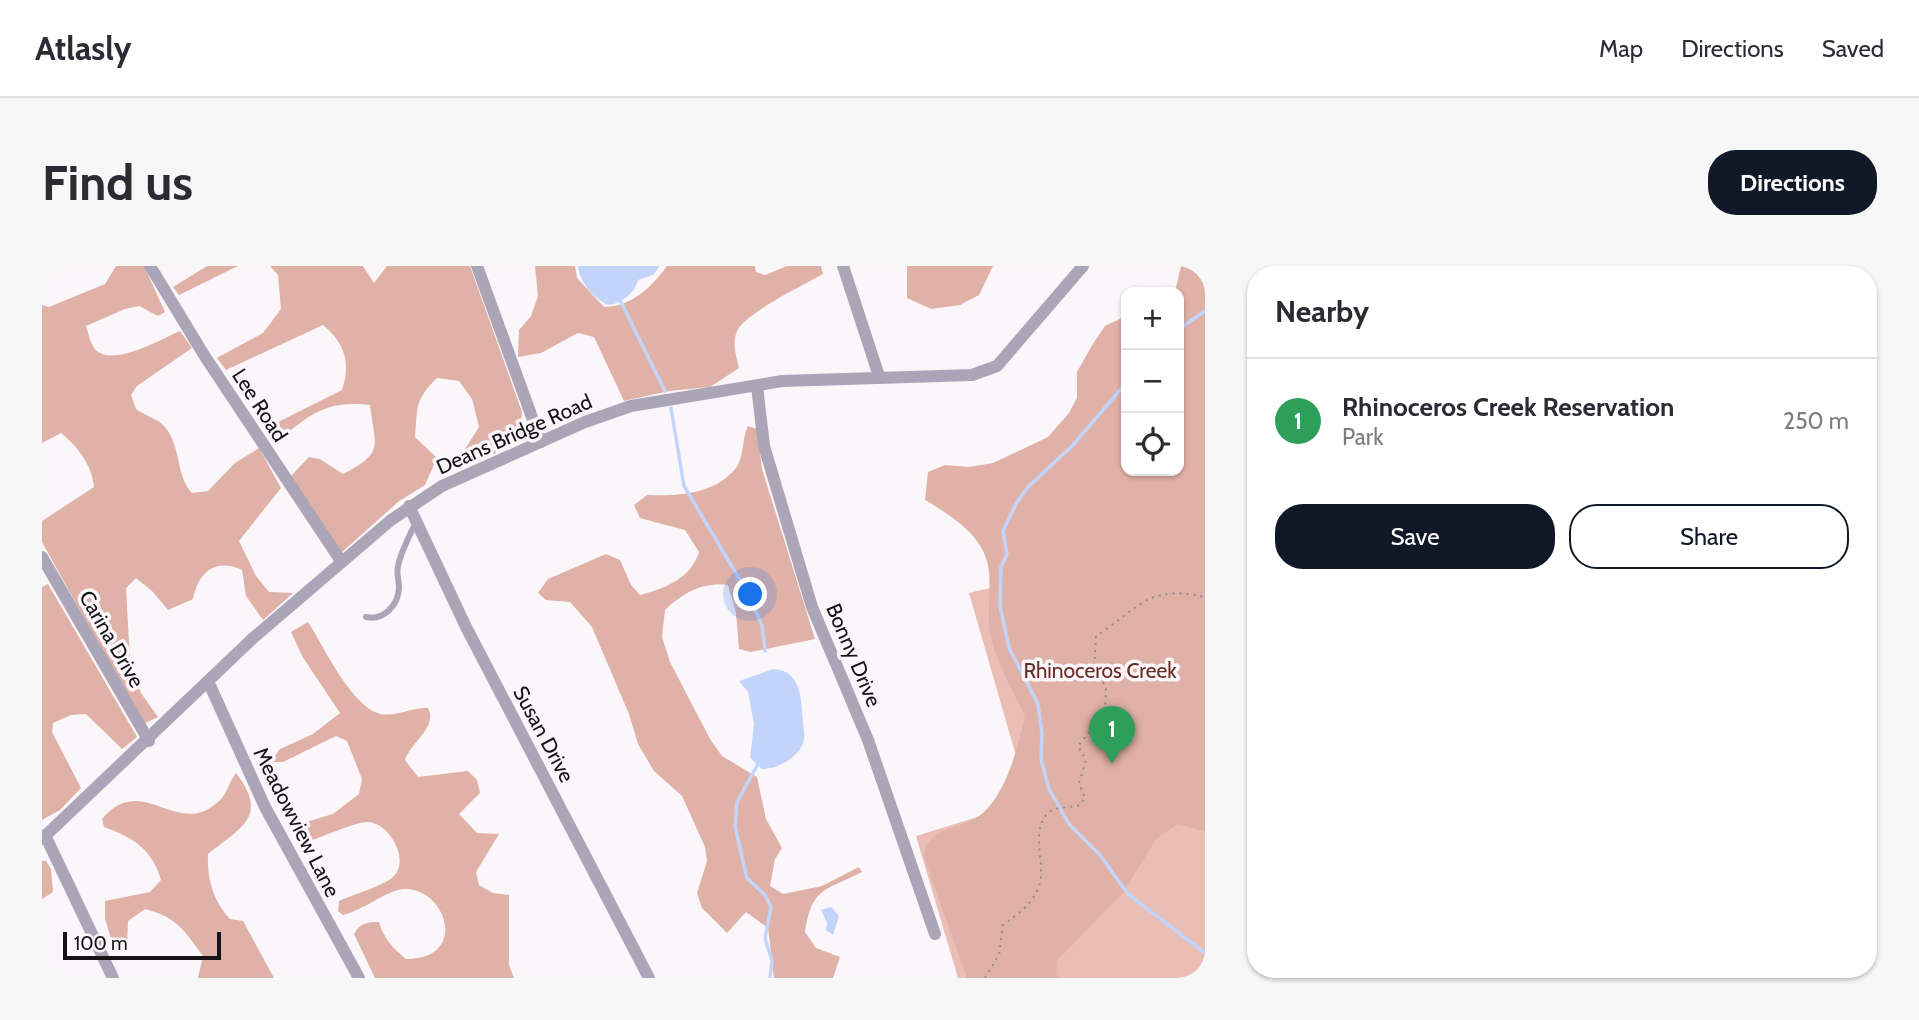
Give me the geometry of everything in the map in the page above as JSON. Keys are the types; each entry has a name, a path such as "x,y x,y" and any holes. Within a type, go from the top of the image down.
{"street":[{"name":"Lee Road","path":"150,266 204,355 341,561"},
{"path":"477,266 541,442"},
{"path":"843,266 879,376"},
{"name":"Deans Bridge Road","path":"44,837 208,681 341,561 409,506 442,486 541,442 631,407 782,381 972,375 997,366 1083,266"},
{"name":"Bonny Drive","path":"757,386 764,446 812,607 868,740 935,934"},
{"name":"Susan Drive","path":"409,506 466,627 649,978"},
{"name":"Carina Drive","path":"42,557 149,740"},
{"name":"Meadowview Lane","path":"208,681 265,807 359,978"},
{"path":"44,837 113,978"}],"lane":[{"path":"366,617 374,619 386,614 393,605 399,590 397,569 416,522"}],"path":[{"path":"985,978 999,955 1003,925 1030,904 1040,884 1042,871 1038,858 1041,828 1054,810 1084,801 1085,794 1079,783 1086,760 1079,751 1079,742 1105,712 1106,687 1094,668 1096,636 1121,620 1140,601 1154,595 1184,592 1205,597"}],"green space":[{"path":"116,266 144,266 165,312 158,316 139,306 125,309 86,326 93,346 105,355 115,355 151,345 180,331 192,348 137,386 131,395 136,409 161,424 170,434 183,478 192,493 208,491 235,463 259,448 281,488 239,541 256,576 269,592 293,593 263,620 246,596 242,570 232,566 224,565 209,570 199,582 193,599 168,610 152,591 136,578 126,588 130,662 141,693 158,717 143,724 42,542 42,521 94,487 83,457 61,433 42,443 42,305 49,307 105,284"},
{"path":"207,266 238,266 179,295 173,287"},
{"path":"270,266 363,266 374,283 387,266 470,266 522,412 519,443 461,469 456,463 479,427 472,399 459,381 437,378 424,393 417,411 415,437 437,458 425,485 398,502 341,553 291,476 309,457 320,459 343,474 366,460 374,447 375,439 370,405 330,407 310,416 279,440 264,429 342,390 346,362 337,339 323,325 226,370 217,358 263,333 281,309 278,275"},
{"path":"535,266 575,266 577,278 604,307 632,300 655,281 667,266 755,266 756,272 765,275 787,266 821,266 823,274 776,300 742,324 735,340 739,368 710,387 669,391 624,401 594,337 578,333 541,353 518,357 519,330 531,316 538,296"},
{"path":"907,266 993,266 979,295 960,305 931,309 907,298"},
{"name":"Rhinoceros Creek","path":"1181,266 1205,266 1205,832 1178,824 1157,838 1122,894 1057,960 1056,974 1060,978 967,978 924,857 933,838 977,818 993,802 1011,766 1025,716 991,638 986,558 969,531 925,500 928,472 945,465 969,467 993,463 1048,437 1069,413 1077,398 1077,372 1091,347 1105,326 1121,318 1121,476 1184,476 1184,287 1176,287"},
{"path":"748,426 757,429 762,469 815,639 751,652 739,649 736,613 728,585 701,587 679,598 665,610 662,637 670,662 710,739 722,756 757,777 766,819 782,848 775,859 770,886 783,894 822,886 859,867 862,872 822,892 816,898 808,917 805,932 816,948 840,957 833,978 774,978 768,928 746,912 727,933 702,908 697,893 707,861 705,847 682,796 654,771 638,744 629,714 592,627 570,602 546,600 538,593 548,579 606,554 620,560 631,585 640,595 668,585 684,575 699,552 685,530 640,518 634,505 647,495 695,492 717,484 739,464"},
{"name":"Rhinoceros Creek","path":"1205,537 1205,978 958,978 916,836 1029,801 969,593"},
{"path":"48,584 137,737 122,749 86,714 71,715 53,723 52,732 81,788 60,810 42,820 42,587"},
{"path":"308,622 349,688 370,709 387,715 428,708 430,715 427,728 405,760 418,777 468,771 477,780 480,793 459,814 477,833 499,834 476,872 479,885 493,893 509,895 509,965 514,978 375,978 354,934 361,925 379,922 390,943 406,959 427,955 440,946 445,934 444,920 438,907 427,896 414,890 392,892 343,915 338,911 339,901 384,883 394,876 398,869 398,851 383,828 367,822 304,843 300,839 299,830 306,822 333,814 359,794 362,779 347,741 336,736 283,762 270,762 280,749 313,734 340,713 302,656 291,632"},
{"path":"236,773 246,788 251,810 241,828 208,854 210,881 215,897 230,919 243,921 274,978 198,978 203,956 190,939 173,921 145,909 128,921 127,946 114,948 105,919 105,901 150,892 161,880 153,860 147,853 133,840 104,827 102,819 117,806 132,801 146,802 189,814 204,811 222,798"},
{"path":"42,861 46,861 51,869 53,892 42,899"}],"water":[{"path":"578,266 660,266 653,275 638,280 627,297 608,305 588,289"},
{"path":"774,669 790,675 795,681 802,704 804,738 792,758 780,765 762,769 750,758 754,724 748,692 739,681"},
{"path":"831,907 839,916 833,935 826,930 827,923 821,910"}],"waterway":[{"path":"621,302 665,391"},
{"path":"1184,326 1205,311"},
{"path":"1121,389 1073,445 1028,487 1017,502 1003,531 1007,554 1001,567 1000,606 1009,648 1038,704 1042,734 1041,759 1049,789 1069,824 1100,855 1128,894 1205,953"},
{"path":"671,408 684,486 746,590 762,625 765,651"},
{"path":"758,764 737,802 735,827 747,878 765,895 771,907 765,938 772,961 770,978"}],"place":[{"name":"Rhinoceros Creek Reservation","path":"1112,764"}]}
